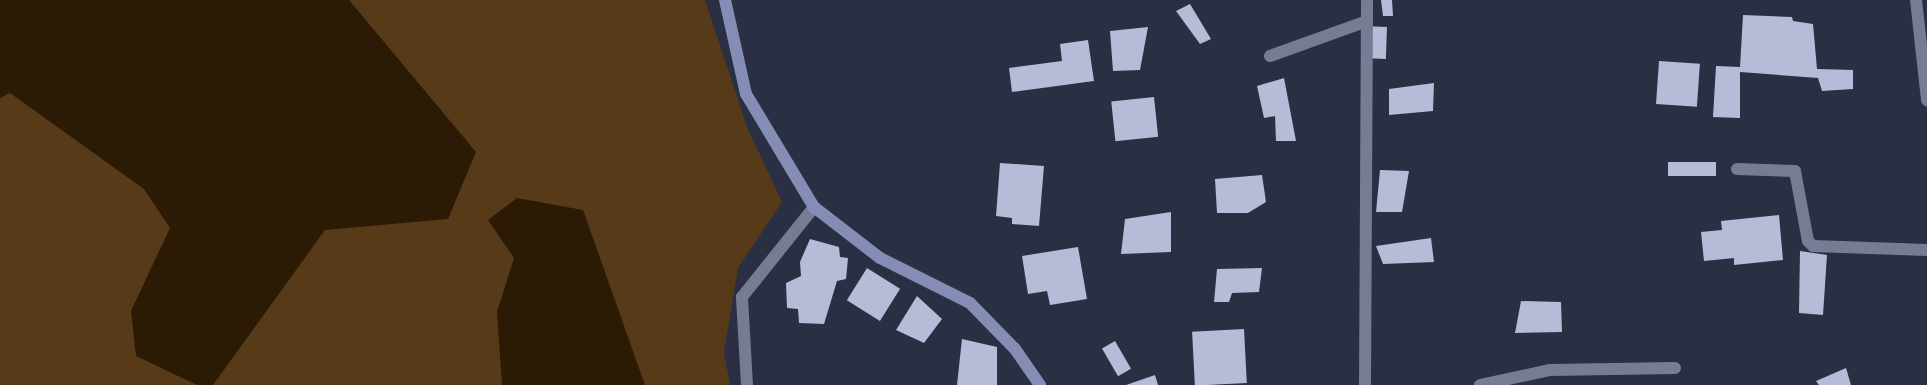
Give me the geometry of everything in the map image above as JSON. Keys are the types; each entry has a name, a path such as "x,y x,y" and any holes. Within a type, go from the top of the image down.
{"street":[{"path":"725,0 746,94 814,207 880,258 970,303 1015,349 1040,385"},
{"path":"1364,385 1367,0"},
{"path":"1916,0 1927,100"},
{"path":"1270,56 1367,21"},
{"path":"1737,169 1795,171 1808,241 1813,246 1927,250"},
{"path":"748,385 742,297 814,207"},
{"path":"1480,385 1550,370 1675,368"}],"shaded area":[{"path":"0,0 705,0 747,127 782,202 738,268 724,352 730,385 0,385"},
{"path":"0,0 349,0 476,152 448,219 325,230 213,385 197,385 136,356 131,311 170,228 144,189 10,93 0,98"},
{"path":"517,198 583,210 645,385 502,385 497,312 514,258 488,220"}],"building":[{"path":"1381,0 1392,0 1393,16 1383,16"},
{"path":"1190,4 1211,39 1200,44 1176,11"},
{"path":"1743,15 1792,17 1793,21 1813,24 1817,69 1853,70 1853,89 1822,91 1818,78 1740,72 1740,118 1713,117 1716,66 1740,67"},
{"path":"1369,26 1387,27 1386,59 1368,58"},
{"path":"1148,27 1140,70 1113,71 1110,31"},
{"path":"1088,40 1094,81 1012,92 1009,68 1062,61 1060,44"},
{"path":"1659,61 1700,64 1697,107 1656,104"},
{"path":"1284,78 1296,141 1276,141 1275,116 1264,118 1257,86"},
{"path":"1434,83 1433,111 1389,115 1389,89"},
{"path":"1154,97 1158,137 1115,141 1111,101"},
{"path":"1668,162 1716,162 1716,176 1668,176"},
{"path":"1000,163 1044,166 1039,226 1012,224 1012,218 996,216"},
{"path":"1380,170 1409,171 1402,212 1376,212"},
{"path":"1262,175 1266,202 1248,213 1217,213 1215,179"},
{"path":"1171,212 1171,252 1121,254 1125,219"},
{"path":"1779,215 1783,260 1734,265 1734,258 1704,261 1701,232 1722,230 1721,221"},
{"path":"1431,238 1434,262 1383,264 1376,246"},
{"path":"810,239 839,247 840,257 848,258 846,279 837,281 824,324 799,323 798,309 787,308 786,283 801,276 800,262"},
{"path":"1078,247 1087,299 1050,305 1047,291 1028,294 1022,256"},
{"path":"1800,251 1827,255 1823,315 1799,313"},
{"path":"867,268 900,289 880,321 847,300"},
{"path":"1262,268 1259,292 1232,293 1229,302 1214,302 1217,269"},
{"path":"917,296 942,319 924,343 896,330"},
{"path":"1521,301 1561,302 1562,332 1515,333"},
{"path":"1244,329 1247,383 1195,385 1192,332"},
{"path":"962,339 997,347 997,385 957,385"},
{"path":"1115,341 1131,369 1118,376 1102,348"},
{"path":"1846,368 1851,385 1819,385 1816,381"},
{"path":"1155,375 1158,385 1126,385"}]}
